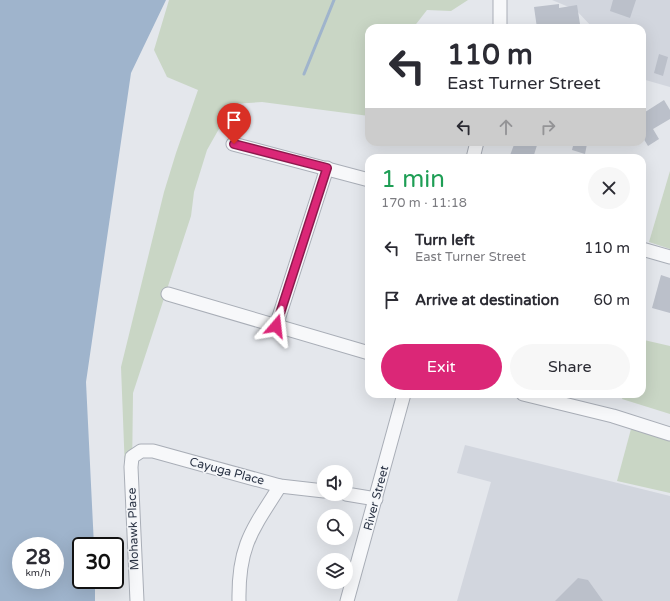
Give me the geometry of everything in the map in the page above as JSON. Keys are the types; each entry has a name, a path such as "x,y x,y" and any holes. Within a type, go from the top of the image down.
{"street":[{"path":"500,0 500,24"},
{"path":"234,144 365,179"},
{"path":"276,326 327,168"},
{"path":"646,250 670,257"},
{"path":"168,294 365,352"},
{"name":"River Street","path":"347,601 403,398"},
{"path":"539,398 630,421 670,426"},
{"path":"630,421 655,431 670,434"},
{"name":"Cayuga Place","path":"132,457 141,451 153,451 280,486 317,490"},
{"name":"Mohawk Place","path":"132,457 131,467 137,601"},
{"path":"239,601 238,579 243,550 255,526 280,486"},
{"path":"353,495 376,499"}],"shaded area":[{"path":"552,0 670,0 670,87 646,80 646,24 589,24 576,10"},
{"path":"465,445 670,496 670,601 457,601 491,482 457,473"}],"green space":[{"path":"169,0 468,0 451,11 427,10 416,24 365,24 365,115 262,102 233,104 207,150 194,192 191,216 133,393 132,474 136,601 130,601 121,367 164,192 198,90 167,77 154,50"},
{"path":"670,171 670,249 649,242"},
{"path":"646,340 670,346 670,414 622,399 646,398"},
{"path":"631,429 670,438 670,493 617,481"}],"water":[{"path":"0,0 166,0 131,73 86,382 94,537 72,537 72,589 95,589 95,601 0,601"}],"building":[{"path":"613,0 636,0 630,18 610,11"},
{"path":"559,4 559,8 577,5 580,24 536,24 534,7"},
{"path":"659,54 668,57 663,76 654,73"},
{"path":"664,100 670,110 670,119 653,129 659,139 648,146 646,143 646,111"},
{"path":"514,146 537,146 534,154 510,154"},
{"path":"573,146 587,146 585,154 572,150"},
{"path":"661,275 670,278 670,313 652,308"},
{"path":"578,578 588,580 603,601 555,601"}],"waterway":[{"path":"304,74 334,0"}],"route":[{"path":"234,144 327,168 323,176 276,326"}]}
